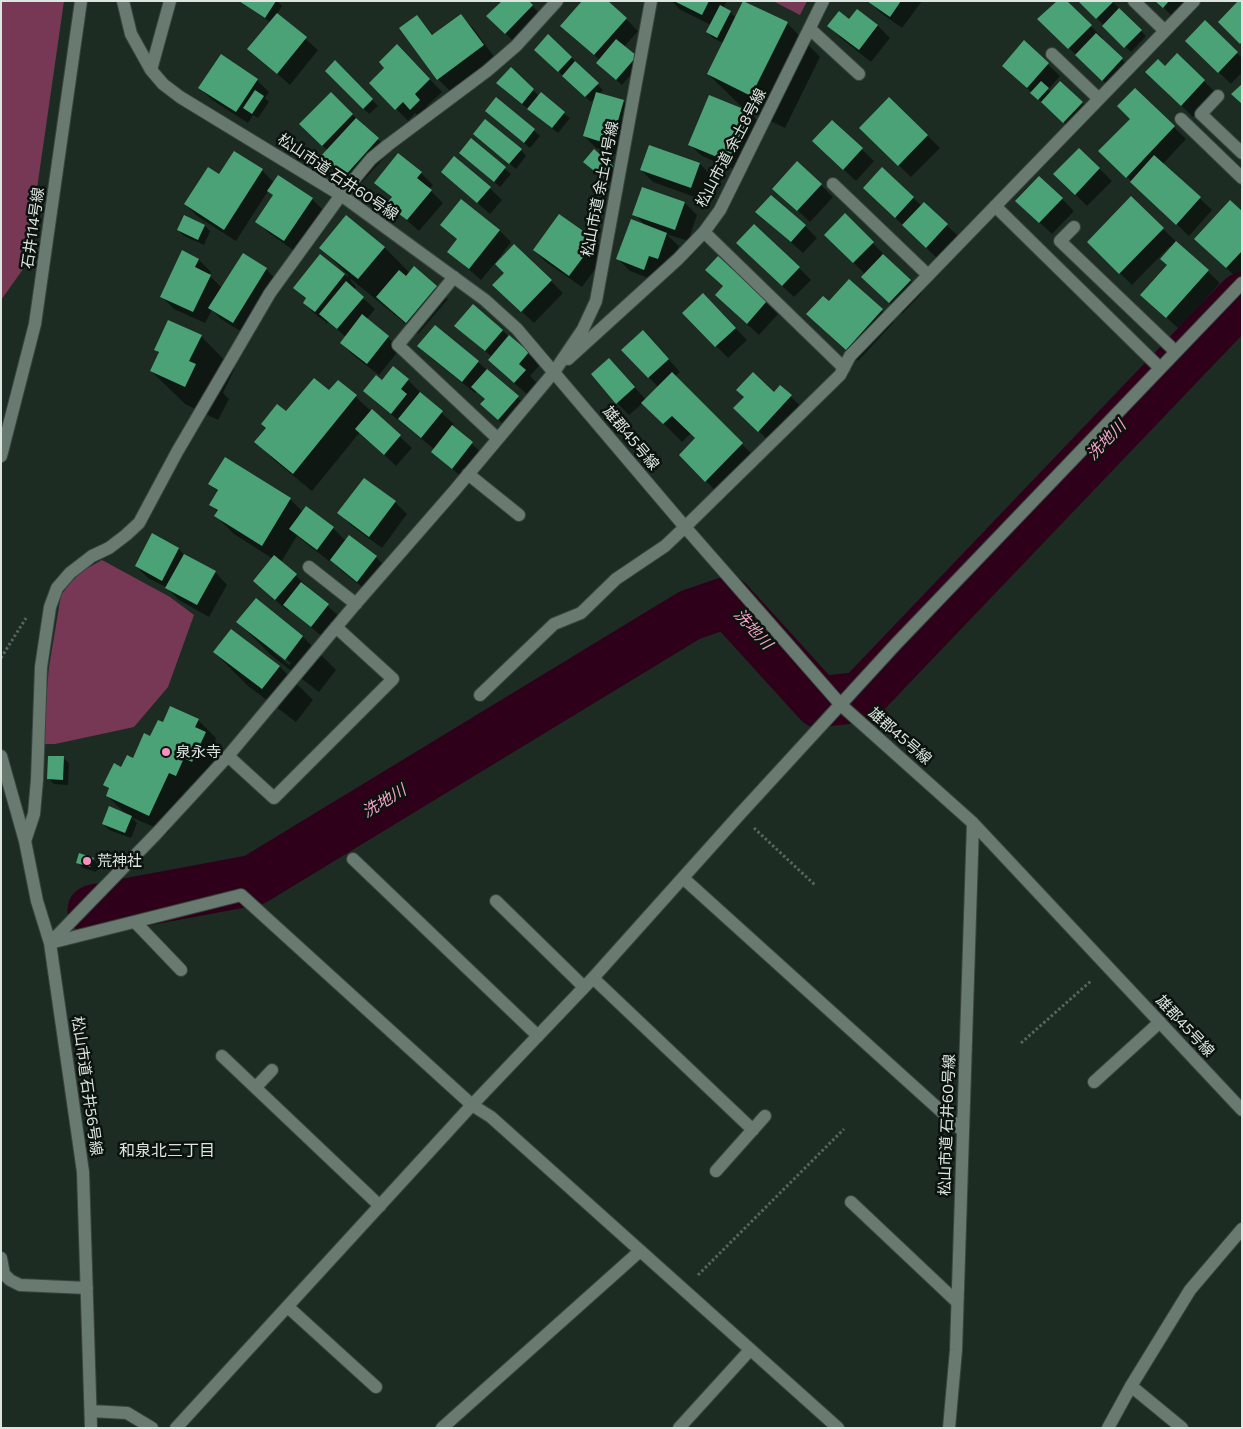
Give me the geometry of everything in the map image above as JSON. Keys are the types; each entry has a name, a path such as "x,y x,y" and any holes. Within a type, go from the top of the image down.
{"street":[{"name":"石井114号線","path":"1,456 35,324 82,1"},
{"name":"松山市道 石井60号線","path":"123,1 131,34 151,70 164,84 180,97 341,195 454,277 485,300 517,329 554,372"},
{"path":"151,70 170,1"},
{"path":"25,842 34,814 41,666 50,607 57,588 70,573 92,556 109,548 139,522 177,452 270,293 341,195 372,159 388,145 487,71 516,46 557,1"},
{"name":"松山市道 余土41号線","path":"554,372 583,329 596,302 651,1"},
{"name":"松山市道 余土8号線","path":"554,372 678,259 704,232 720,210 823,1"},
{"path":"1134,1 1165,31"},
{"path":"480,695 554,624 581,613 616,580 665,546 685,527 840,375 850,356 1194,1"},
{"path":"810,29 859,74"},
{"path":"1052,54 1099,99"},
{"path":"1218,96 1201,114 1242,154"},
{"path":"1181,119 1242,178"},
{"path":"833,184 928,275"},
{"path":"995,206 1160,368"},
{"path":"1074,227 1060,242 1176,352"},
{"path":"704,232 844,368"},
{"path":"454,277 398,345 498,439"},
{"path":"176,1428 472,1105 588,982 896,644 1242,283"},
{"path":"50,943 156,834 228,756 554,372"},
{"name":"雄郡45号線","path":"554,372 685,527 840,705 973,823 1242,1110"},
{"path":"468,474 519,515"},
{"path":"309,567 356,604"},
{"path":"228,756 274,798 393,679 336,627"},
{"name":"松山市道 石井56号線","path":"1,756 25,842 37,901 50,943 83,1172 91,1428"},
{"name":"松山市道 石井60号線","path":"949,1428 956,1350 973,823"},
{"path":"353,859 538,1036"},
{"path":"683,878 963,1131"},
{"path":"50,943 241,895 472,1105 491,1117 838,1428"},
{"path":"496,901 753,1130"},
{"path":"135,922 181,970"},
{"path":"1094,1082 1160,1022"},
{"path":"222,1056 380,1206"},
{"path":"256,1087 272,1070"},
{"path":"716,1171 765,1116"},
{"path":"851,1202 957,1302"},
{"path":"1108,1428 1131,1386 1190,1290 1242,1230"},
{"path":"442,1428 640,1251"},
{"path":"1,1258 4,1274 10,1280 20,1285 87,1288"},
{"path":"288,1307 376,1387"},
{"path":"679,1428 750,1350"},
{"path":"1131,1386 1182,1428"},
{"path":"91,1411 127,1413 152,1428"}],"path":[{"path":"740,814 816,886"},
{"path":"1021,1042 1107,966"},
{"path":"683,1290 844,1130"}],"shaded area":[{"path":"1,1 64,1 26,265 1,300"},
{"path":"773,1 807,1 800,15"},
{"path":"102,560 170,597 194,615 168,687 134,727 55,744 42,744 49,667 61,595 84,570"}],"building":[{"path":"239,1 276,1 265,18"},
{"path":"502,1 529,1 533,5 505,34 486,16"},
{"path":"582,1 608,1 627,18 594,55 560,26"},
{"path":"674,1 709,1 702,15"},
{"path":"743,1 788,22 751,96 707,74"},
{"path":"867,1 901,1 890,17"},
{"path":"1057,1 1067,1 1092,25 1068,49 1037,19"},
{"path":"1078,1 1114,1 1096,19"},
{"path":"1155,1 1169,1 1163,8"},
{"path":"1238,1 1242,1 1242,42 1240,44 1218,22"},
{"path":"720,5 731,11 717,38 706,32"},
{"path":"1119,8 1142,30 1124,48 1102,26"},
{"path":"857,9 878,25 859,50 827,26 839,11 849,19"},
{"path":"277,13 307,37 277,74 247,49"},
{"path":"461,14 484,45 437,80 399,28 417,15 432,35"},
{"path":"1205,20 1238,52 1218,73 1185,41"},
{"path":"1096,33 1123,58 1102,81 1075,55"},
{"path":"548,34 572,57 558,72 534,50"},
{"path":"616,39 637,56 616,80 596,63"},
{"path":"1024,40 1049,63 1027,88 1002,66"},
{"path":"397,44 430,79 415,94 420,100 410,110 403,102 395,110 369,83 384,68 379,62"},
{"path":"1177,53 1205,80 1181,106 1145,72 1158,59 1165,66"},
{"path":"221,54 258,79 236,112 198,88"},
{"path":"335,60 373,99 363,109 325,71"},
{"path":"575,61 599,83 585,97 562,76"},
{"path":"511,67 534,89 522,104 496,83"},
{"path":"1041,81 1049,88 1038,100 1030,93"},
{"path":"1060,81 1083,102 1063,123 1041,102"},
{"path":"1242,84 1242,104 1231,94"},
{"path":"1135,88 1175,126 1126,178 1098,151 1130,119 1117,106"},
{"path":"255,90 264,96 252,114 243,108"},
{"path":"331,92 353,114 322,146 299,124"},
{"path":"541,92 565,112 552,128 527,109"},
{"path":"596,92 624,100 611,145 583,136"},
{"path":"709,95 751,112 729,162 688,145"},
{"path":"496,97 535,129 524,143 485,111"},
{"path":"889,97 928,135 898,166 859,128"},
{"path":"356,118 379,138 343,178 320,157"},
{"path":"485,119 522,149 509,164 473,134"},
{"path":"832,120 863,148 843,170 812,141"},
{"path":"471,138 506,167 494,182 459,153"},
{"path":"649,145 700,163 691,188 640,170"},
{"path":"1079,148 1100,168 1075,195 1053,174"},
{"path":"594,149 613,166 603,178 583,162"},
{"path":"234,151 263,169 224,230 184,204 208,167 219,174"},
{"path":"398,153 422,172 417,178 432,190 407,220 386,204 392,197 374,183"},
{"path":"1154,155 1201,197 1176,225 1130,182"},
{"path":"454,156 491,187 477,203 441,172"},
{"path":"797,161 822,184 797,211 772,189"},
{"path":"882,167 914,197 895,218 863,188"},
{"path":"278,175 313,198 284,241 255,222 273,195 267,191"},
{"path":"1039,176 1063,198 1039,223 1015,201"},
{"path":"642,187 685,202 675,230 632,215"},
{"path":"771,195 806,225 791,242 755,212"},
{"path":"1131,196 1164,228 1119,274 1087,242"},
{"path":"461,199 500,230 469,269 447,252 457,239 440,225"},
{"path":"1230,200 1242,211 1242,251 1226,268 1194,239"},
{"path":"924,202 948,224 926,248 902,225"},
{"path":"845,213 874,242 853,263 824,235"},
{"path":"559,214 596,240 569,276 533,250"},
{"path":"184,215 205,225 198,240 177,230"},
{"path":"346,215 385,247 358,279 319,248"},
{"path":"631,219 667,233 658,259 649,256 644,270 616,259"},
{"path":"754,224 800,267 782,286 736,243"},
{"path":"1176,241 1209,270 1166,318 1140,295 1167,265 1160,259"},
{"path":"514,244 552,280 521,312 492,285 504,273 495,264"},
{"path":"182,250 199,259 195,267 211,275 193,312 160,297"},
{"path":"243,253 267,268 233,323 208,308"},
{"path":"320,254 345,274 315,312 303,303 306,298 293,288"},
{"path":"883,254 911,280 889,303 861,277"},
{"path":"718,256 767,301 747,324 715,295 723,286 705,270"},
{"path":"414,266 437,286 406,323 376,297 399,270 406,276"},
{"path":"849,279 883,309 846,350 806,314 823,296 829,301"},
{"path":"346,281 364,297 337,329 319,314"},
{"path":"703,293 736,328 715,347 682,313"},
{"path":"473,304 503,330 485,351 454,326"},
{"path":"362,314 389,336 367,364 340,343"},
{"path":"168,320 202,335 189,361 196,364 185,387 150,371 159,352 154,350"},
{"path":"435,325 479,361 462,382 417,346"},
{"path":"643,330 669,359 648,378 621,350"},
{"path":"509,335 529,352 519,364 526,370 514,383 488,360"},
{"path":"609,358 635,387 616,404 591,374"},
{"path":"393,366 409,379 401,389 407,394 391,414 363,391 376,375 382,380"},
{"path":"487,369 519,396 498,420 480,404 485,399 471,387"},
{"path":"672,372 743,443 705,482 679,455 695,438 672,416 663,424 641,403"},
{"path":"753,372 774,392 780,385 792,395 758,432 733,408 744,397 736,390"},
{"path":"314,378 329,390 338,380 357,395 293,474 254,442 266,428 261,424 277,404 286,411"},
{"path":"420,392 443,411 421,438 398,419"},
{"path":"372,409 401,435 384,455 355,429"},
{"path":"452,425 473,442 452,469 431,452"},
{"path":"225,457 291,498 262,546 214,516 218,510 209,505 218,490 208,484"},
{"path":"364,478 396,501 369,537 337,513"},
{"path":"306,506 334,527 317,550 289,529"},
{"path":"152,533 179,548 162,581 135,566"},
{"path":"349,535 377,556 357,582 330,560"},
{"path":"184,554 216,571 197,605 165,588"},
{"path":"274,555 297,574 275,600 253,581"},
{"path":"301,582 329,604 311,627 283,605"},
{"path":"256,598 303,636 285,660 236,622"},
{"path":"231,629 280,666 262,689 213,652"},
{"path":"170,706 199,719 195,727 206,732 192,762 184,758 176,776 169,773 149,816 106,796 109,788 103,785 114,763 121,767 127,755 133,758 144,733 150,736 158,720 163,722"},
{"path":"48,756 64,756 63,780 47,779"},
{"path":"109,806 132,816 125,833 102,824"},
{"path":"79,853 94,858 90,867 76,863"}],"waterway":[{"name":"洗地川","path":"93,910 254,880 690,615 728,602 819,702 861,697 1242,298"}],"place":[{"name":"泉永寺","path":"166,752"},
{"name":"荒神社","path":"87,861"}],"district":[{"name":"和泉北三丁目","path":"167,1151"}]}
